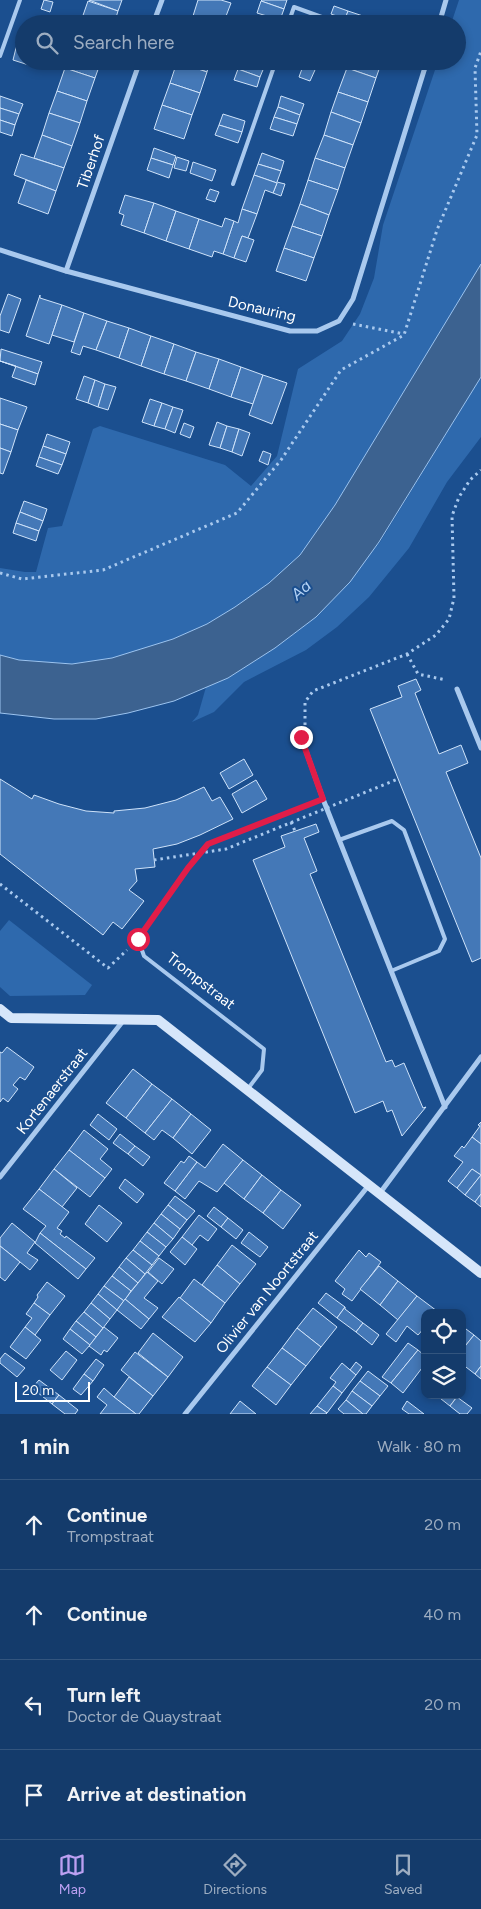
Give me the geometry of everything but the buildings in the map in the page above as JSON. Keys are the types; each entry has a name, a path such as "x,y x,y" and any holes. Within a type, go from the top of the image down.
{"street":[{"path":"156,15 162,0"},
{"path":"442,15 446,0"},
{"name":"Tiberhof","path":"66,271 137,70"},
{"path":"339,321 353,299 424,70"},
{"name":"Donauring","path":"0,250 66,271 290,331 317,331 339,321"},
{"path":"458,689 481,748"},
{"path":"301,737 323,799 445,1106"},
{"path":"0,1009 11,1018 158,1020 481,1273"},
{"name":"Kortenaerstraat","path":"0,1177 124,1020"},
{"path":"380,1194 481,1057"},
{"name":"Olivier van Noortstraat","path":"184,1414 369,1185"}],"lane":[{"path":"0,56 20,0"},
{"path":"291,15 294,7 316,15"},
{"path":"234,184 273,70"},
{"path":"339,840 392,821 404,830 445,939 440,951 391,971"},
{"path":"138,939 188,868"},
{"name":"Trompstraat","path":"138,939 144,956 264,1049 262,1070 248,1090"}],"path":[{"path":"0,573 22,579 104,570 237,513 281,460 342,370 404,334 436,230 477,135 475,68 481,52"},
{"path":"339,321 404,334"},
{"path":"301,737 305,730 305,702 313,691 407,654 436,635 449,618 454,598 452,516 459,497 470,480 481,470"},
{"path":"407,654 418,674 445,678 458,689"},
{"path":"154,860 226,849 398,779"},
{"path":"188,868 208,844 323,799"},
{"path":"291,822 294,831"},
{"path":"0,884 108,968 138,939"}],"shaded area":[{"path":"459,0 481,0 481,264 335,505 300,555 269,584 207,624 143,650 112,658 72,664 19,660 0,655 0,568 36,572 48,528 62,526 93,429 100,426 225,465 251,486 277,456 298,369 342,341 360,314 374,278 383,225 435,70 466,70 466,15 454,15"},
{"path":"481,377 481,437 447,482 409,548 369,597 337,627 306,650 244,682 214,712 192,722 198,715 206,687 228,678 275,648 316,617 380,542"},
{"path":"9,920 92,985 85,995 10,996 0,987 0,931"}],"water":[{"name":"Aa","path":"481,264 481,377 379,542 350,582 316,617 275,648 228,678 174,701 96,719 54,719 0,713 0,655 19,660 72,664 112,658 173,639 207,624 235,607 269,583 300,555 335,505"}],"route":[{"path":"138,939 188,868 208,844 323,799 301,737"}]}
